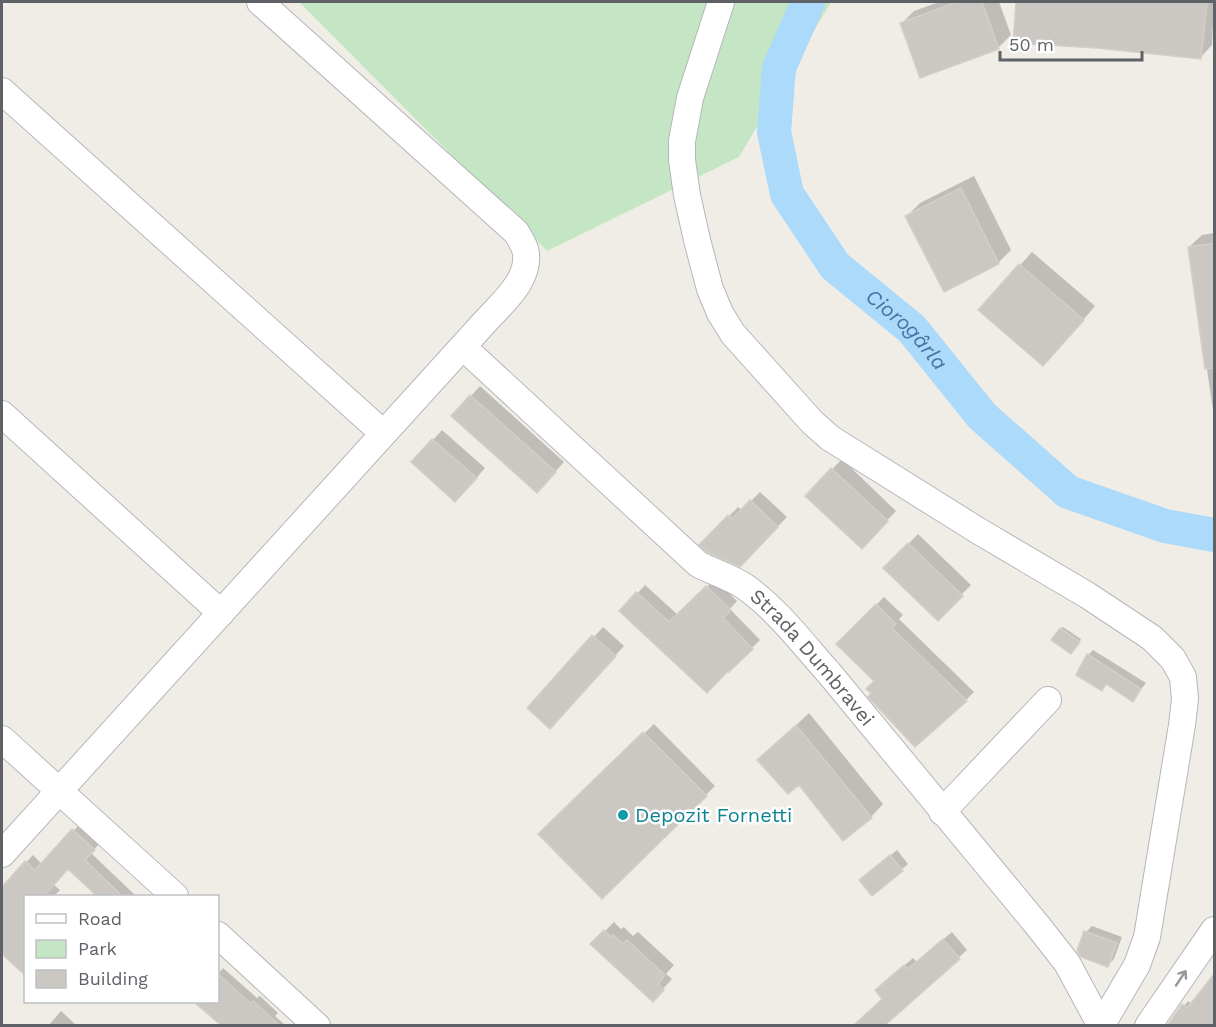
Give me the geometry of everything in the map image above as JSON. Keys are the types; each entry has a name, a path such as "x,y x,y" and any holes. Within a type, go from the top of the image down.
{"street":[{"path":"2,854 463,347 518,283 524,270 525,248 516,232 260,2"},
{"path":"721,2 690,98 682,141 682,160 687,195 710,289 720,313 733,334 812,422 830,438 977,530 1087,595 1152,638 1173,659 1183,677 1185,699 1182,725 1147,937 1137,964 1101,1026"},
{"path":"2,90 383,433"},
{"name":"Strada Dumbravei","path":"463,347 698,564 742,585 766,605 829,673 1038,926 1067,963 1101,1026"},
{"path":"2,414 221,613"},
{"path":"942,812 1011,742 1048,700"},
{"path":"2,739 173,895"},
{"path":"1148,1026 1215,930"},
{"path":"219,936 317,1026"}],"green space":[{"path":"299,2 831,2 739,157 547,251"}],"building":[{"path":"957,2 982,2 999,49 920,78 900,23"},
{"path":"1016,2 1207,2 1201,59 1097,48 1013,43"},
{"path":"961,188 999,264 944,292 905,216"},
{"path":"1215,243 1215,368 1205,369 1188,247"},
{"path":"1019,264 1084,320 1043,366 978,310"},
{"path":"470,395 556,472 537,493 451,416"},
{"path":"432,439 477,478 455,502 411,462"},
{"path":"831,468 888,521 862,549 805,496"},
{"path":"750,500 778,527 740,567 707,552 699,545 728,515 732,519"},
{"path":"908,543 963,596 938,621 883,568"},
{"path":"706,586 731,610 723,618 753,649 707,693 619,611 636,592 669,622"},
{"path":"876,604 896,624 892,628 967,701 915,747 868,697 871,693 866,689 874,681 836,644"},
{"path":"1060,628 1080,642 1071,654 1051,640"},
{"path":"592,635 616,656 550,729 527,708"},
{"path":"1087,654 1141,689 1133,702 1106,684 1102,691 1076,675"},
{"path":"796,725 872,818 843,841 799,785 788,794 757,760"},
{"name":"Depozit Fornetti","path":"643,732 707,796 602,899 538,834"},
{"path":"72,829 95,850 85,860 121,895 96,895 68,869 45,895 24,895 24,974 2,954 2,887 25,861 35,870"},
{"path":"890,855 903,871 872,896 859,880"},
{"path":"604,930 623,944 627,940 665,975 658,984 664,990 653,1002 590,944"},
{"path":"1084,931 1117,943 1108,967 1081,957 1077,951"},
{"path":"943,939 960,959 884,1026 853,1026 882,999 875,990 904,965 908,969"},
{"path":"1215,973 1215,1026 1167,1026 1182,1004 1187,1008"},
{"path":"219,975 250,1003 253,1001 280,1026 222,1026 195,1003 219,1003"}],"waterway":[{"name":"Ciorogârla","path":"808,2 779,68 774,132 787,194 835,266 912,329 982,416 1068,492 1165,526 1214,535"}],"place":[{"name":"Depozit Fornetti","path":"623,815"}]}
